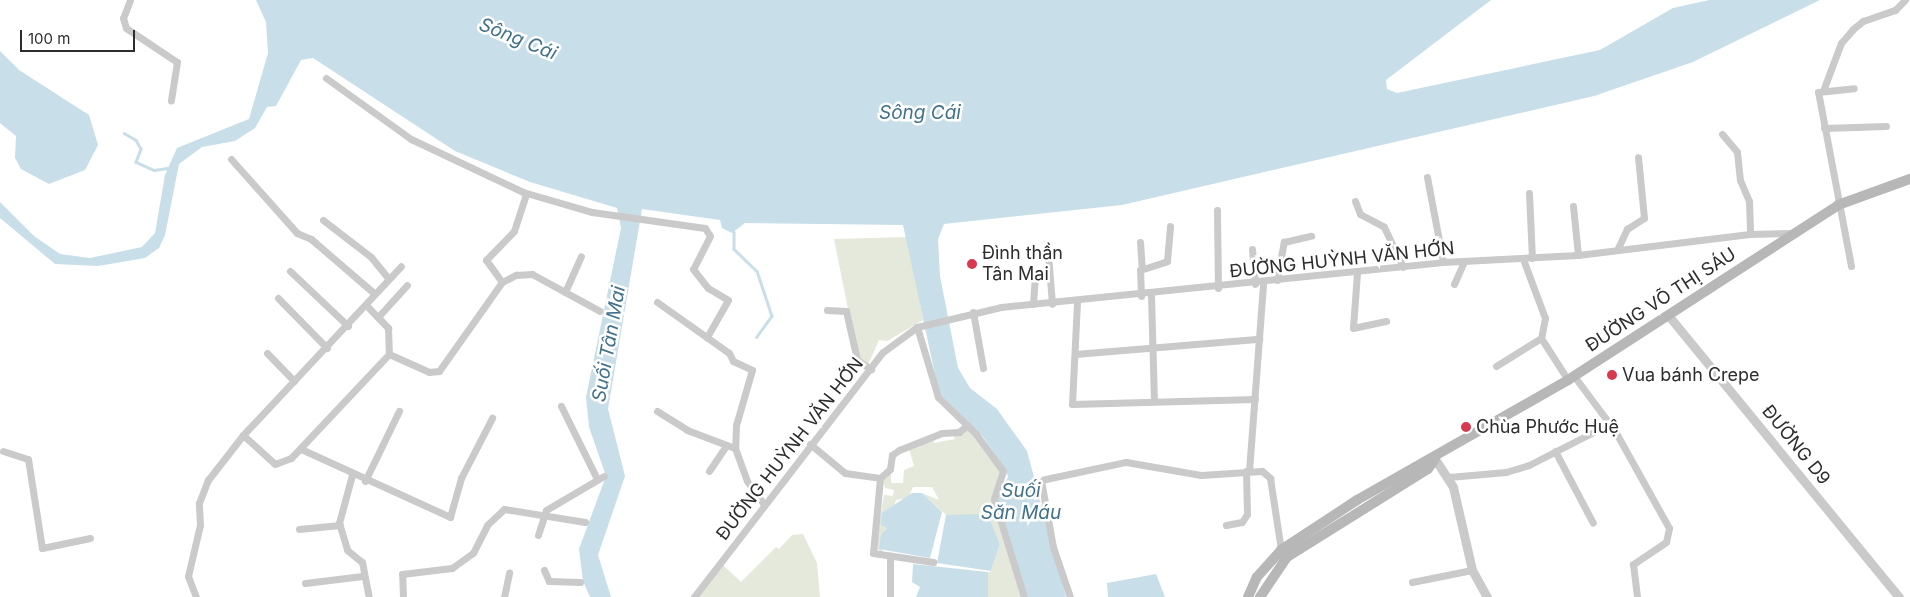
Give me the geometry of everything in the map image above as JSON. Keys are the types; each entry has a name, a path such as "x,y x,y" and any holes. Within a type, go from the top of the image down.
{"main road":[{"name":"ĐƯỜNG VÕ THỊ SÁU","path":"1248,597 1257,578 1281,550 1423,461 1435,459 1571,378 1792,233 1838,205 1910,179"},
{"name":"ĐƯỜNG VÕ THỊ SÁU","path":"1260,597 1287,557 1428,469 1435,459"}],"street":[{"path":"130,0 123,18 126,28 177,62 171,101"},
{"path":"1824,88 1838,50 1854,29 1863,21 1895,10 1904,0"},
{"path":"326,78 411,139 526,194 614,214 700,227 710,233 693,269 708,288 728,300 707,337"},
{"path":"1852,266 1838,205 1818,92 1824,88 1854,88"},
{"path":"1824,128 1886,126"},
{"path":"1722,134 1737,152 1740,180 1749,201 1750,234"},
{"path":"1618,248 1627,229 1644,218 1638,157"},
{"path":"231,159 297,233 312,239 375,294"},
{"path":"1427,177 1443,262"},
{"path":"1529,193 1532,258"},
{"path":"502,282 486,260 514,231 526,194"},
{"path":"1355,202 1360,214 1384,227 1403,267"},
{"path":"1572,206 1578,255"},
{"path":"1217,210 1218,288"},
{"path":"323,220 371,257 390,279"},
{"path":"1142,268 1167,261 1170,226"},
{"name":"ĐƯỜNG HUỲNH VĂN HỚN","path":"694,597 810,444 871,369 895,340 917,327 956,315 1033,304 1151,295 1443,262 1463,264 1578,255 1618,248 1750,234 1792,233"},
{"path":"1276,280 1284,242 1311,236"},
{"path":"1140,242 1142,268 1141,296"},
{"path":"1252,249 1255,284"},
{"path":"1048,255 1052,304"},
{"path":"565,292 581,256"},
{"path":"1496,366 1541,338 1545,318 1523,259"},
{"path":"1454,284 1463,264"},
{"path":"196,597 188,576 200,525 199,503 208,480 243,435 348,326 401,266"},
{"path":"290,271 348,326"},
{"path":"1357,273 1353,328 1386,321"},
{"path":"389,354 434,373 502,282 532,274 600,311"},
{"path":"1033,304 1034,275"},
{"path":"1226,525 1242,522 1247,514 1247,471 1255,399 1263,283"},
{"path":"378,317 407,285"},
{"path":"1151,295 1154,400"},
{"path":"278,298 327,348"},
{"path":"657,302 707,337 732,361 752,370 736,425 735,448 747,481 764,504"},
{"path":"1077,302 1072,404 1154,400 1255,399"},
{"path":"243,435 275,464 301,450 389,354 390,332 366,306"},
{"path":"827,310 846,311 857,360 871,369"},
{"path":"973,312 983,368"},
{"name":"ĐƯỜNG D9","path":"1668,314 1899,597"},
{"path":"917,327 938,397 967,425 1003,471 994,499 1024,597"},
{"path":"1541,338 1609,424 1669,528 1666,542 1633,564 1637,597"},
{"path":"1075,354 1259,339"},
{"path":"267,353 294,381"},
{"path":"538,535 544,515 600,478 561,406"},
{"path":"365,481 399,411"},
{"path":"657,411 726,447 735,448"},
{"path":"301,450 365,481 450,517 461,478 492,418"},
{"path":"1449,477 1506,472 1555,451 1609,424"},
{"path":"933,562 890,556 872,550 880,478 890,469 891,456 899,450 942,433 959,432 967,425"},
{"path":"810,444 845,473 880,478"},
{"path":"709,471 726,447"},
{"path":"3,451 28,459 42,548 90,538"},
{"path":"1555,451 1593,523"},
{"path":"1435,459 1449,477 1472,570 1487,597"},
{"path":"1070,597 1053,547 1041,480 1126,462 1201,475 1247,471 1268,473 1281,550"},
{"path":"352,475 340,525 347,550 362,562 369,597"},
{"path":"403,597 402,574 452,568 473,554 500,511 544,515 585,522"},
{"path":"299,529 340,525"},
{"path":"890,556 890,597"},
{"path":"544,570 549,581 580,582"},
{"path":"1412,582 1472,570"},
{"path":"504,597 509,573"},
{"path":"305,582 364,576"}],"shaded area":[{"path":"908,237 923,320 887,341 879,340 868,365 858,359 834,239"},
{"path":"967,428 1000,472 992,499 1021,597 988,597 985,574 991,571 1000,544 989,517 946,515 922,493 939,500 932,487 913,487 908,498 896,500 880,547 884,553 875,548 884,495 893,496 894,490 885,488 882,478 891,472 891,483 903,483 904,470 914,466 909,449 933,439 934,443 955,439 952,434"},
{"path":"803,534 817,563 820,597 697,597 722,564 741,582 776,547 779,549 792,535"}],"water":[{"name":"Sông Cái","path":"256,0 1491,0 1386,80 1387,89 1397,93 1600,50 1673,8 1709,0 1820,0 1693,62 1594,96 1122,205 944,224 938,239 940,276 958,368 970,388 997,409 1027,451 1066,597 1027,597 997,499 1008,477 1006,470 983,437 939,393 903,225 745,223 732,233 722,228 720,220 642,209 608,409 625,476 598,555 611,597 590,597 583,581 579,549 606,476 589,427 586,397 621,228 617,208 530,182 455,151 313,58 301,60 276,106 267,107 255,128 235,141 202,147 179,164 165,235 159,248 145,258 98,266 55,264 0,218 0,202 34,236 60,254 90,258 142,247 155,233 165,175 177,148 249,119 268,53 266,22"},
{"path":"0,51 19,70 89,115 98,145 85,170 49,184 21,169 15,158 16,136 0,123"},
{"path":"912,493 922,493 942,512 930,558 879,549 881,535 887,528 881,525 882,513"},
{"path":"983,514 989,517 1000,544 991,571 937,563 946,515"},
{"path":"913,564 988,572 988,597 916,597 920,587 912,582"},
{"path":"1156,574 1165,597 1108,597 1107,583"}],"waterway":[{"path":"124,133 136,140 141,149 136,162 154,170 169,168"},
{"path":"734,232 734,249 757,271 772,316 757,337"}],"place":[{"name":"Đình thần Tân Mai","path":"972,264"},
{"name":"Vua bánh Crepe","path":"1612,375"},
{"name":"Chùa Phước Huệ","path":"1466,427"}],"water label":[{"name":"Suối Tân Mai","path":"609,344"},
{"name":"Suối Săn Máu","path":"1021,502"}]}
